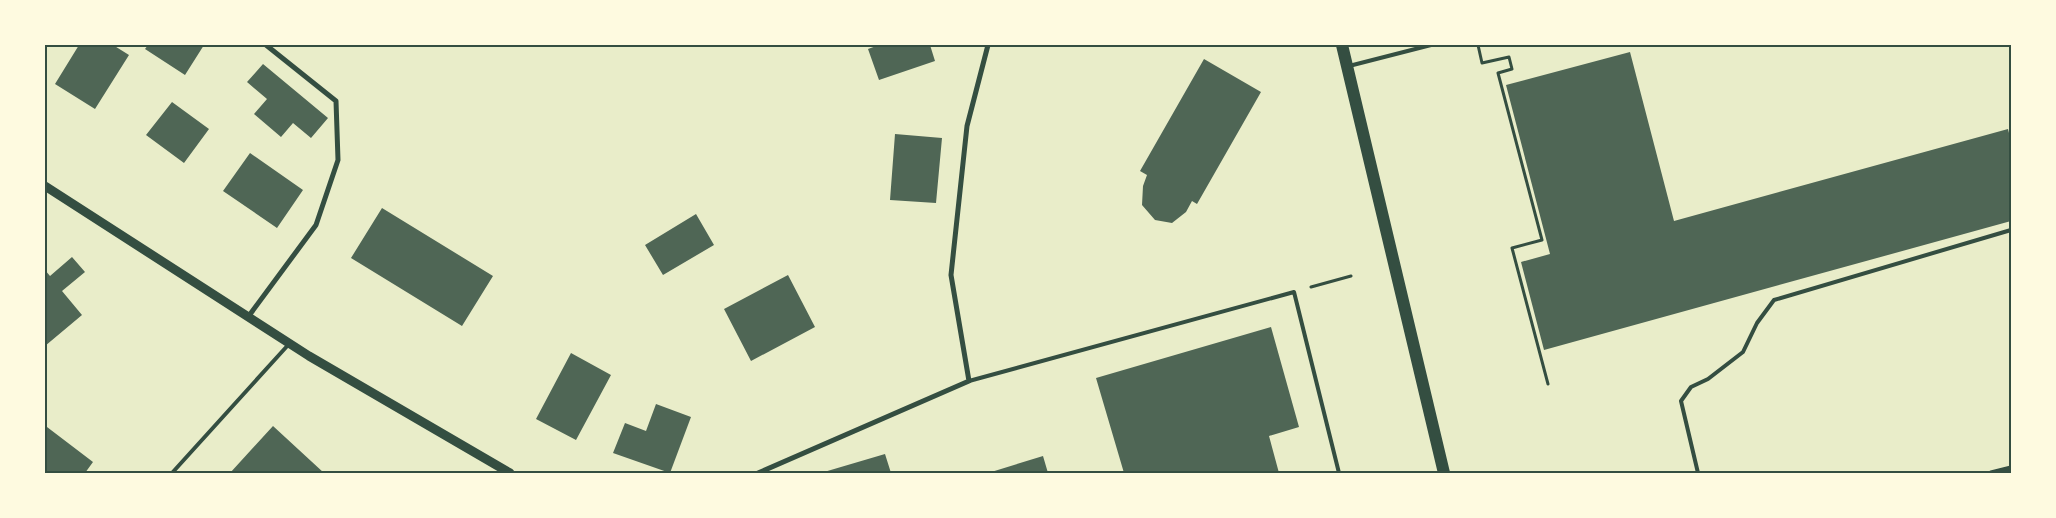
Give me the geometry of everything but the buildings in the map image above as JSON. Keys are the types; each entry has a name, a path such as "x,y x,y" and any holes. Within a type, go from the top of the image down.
{"main road":[{"path":"1342,45 1444,473"}],"street":[{"path":"248,317 316,225 338,160 336,101 266,45"},
{"path":"758,473 969,381 951,275 967,126 988,45"},
{"path":"45,186 289,344 510,473"},
{"path":"1991,473 2011,468"}],"lane":[{"path":"1347,67 1432,45"},
{"path":"1698,473 1681,401 1691,387 1708,379 1743,352 1757,323 1774,300 2011,230"},
{"path":"969,381 1294,292 1339,473"},
{"path":"172,473 289,344"}],"path":[{"path":"1478,45 1482,63 1509,57 1511,63 1512,69 1498,73 1542,240 1512,248 1548,384"},
{"path":"1294,292 1351,276"}]}
